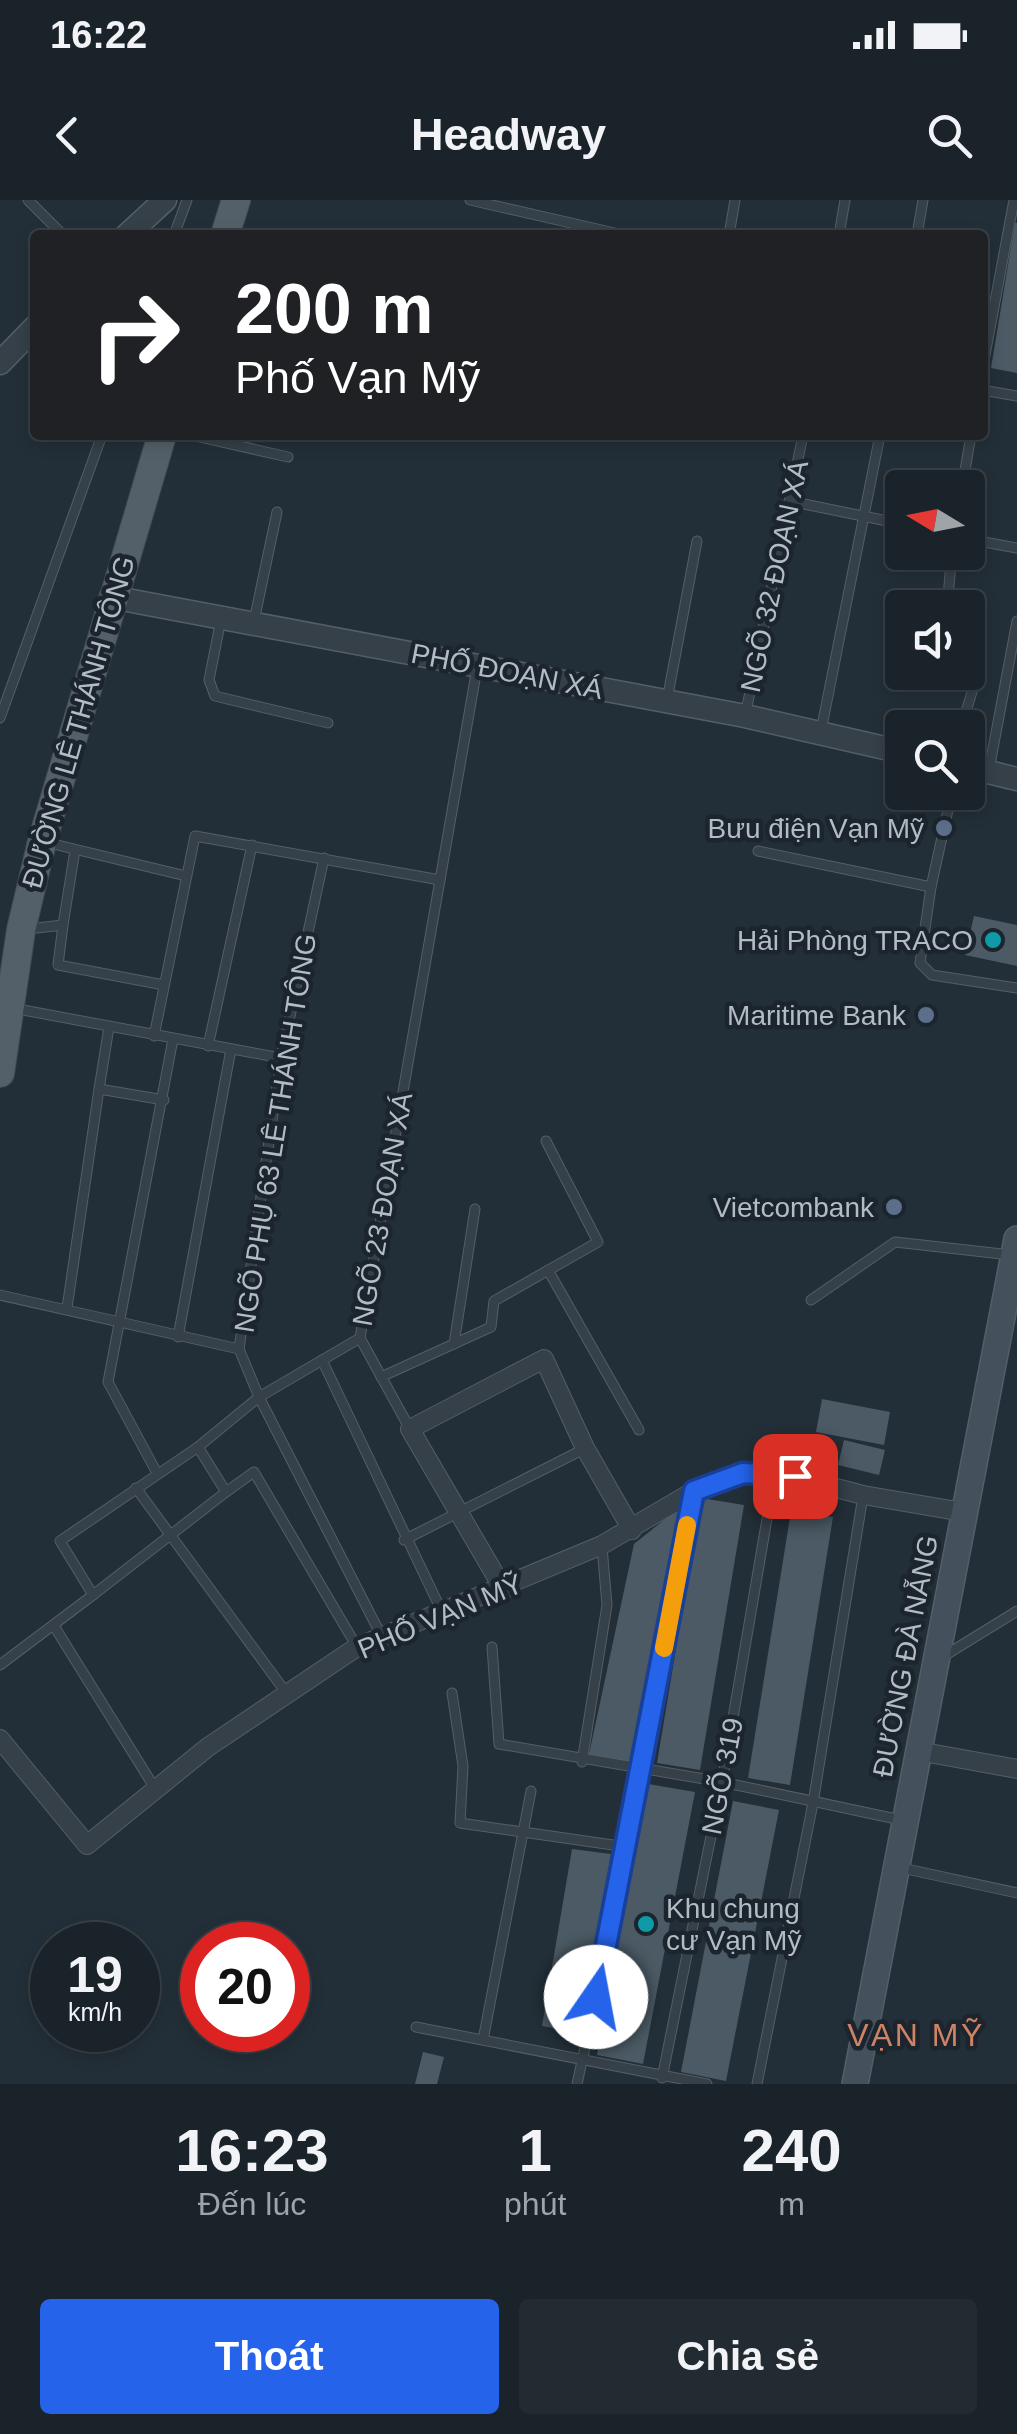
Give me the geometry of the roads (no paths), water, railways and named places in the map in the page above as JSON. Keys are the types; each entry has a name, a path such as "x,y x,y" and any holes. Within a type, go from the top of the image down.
{"main road":[{"path":"227,230 236,200"},
{"name":"ĐƯỜNG LÊ THÁNH TÔNG","path":"0,1073 20,930 42,842 111,597 160,440"},
{"name":"ĐƯỜNG ĐÀ NẴNG","path":"855,2084 1015,1247"}],"street":[{"path":"132,230 165,200"},
{"path":"0,363 30,332"},
{"name":"PHỐ ĐOẠN XÁ","path":"111,597 745,716 885,748"},
{"path":"985,772 1017,779"},
{"path":"504,1590 410,1429 544,1359 585,1448 632,1530"},
{"name":"PHỐ VẠN MỸ","path":"0,1739 87,1845 208,1748 358,1647 504,1590 602,1545 694,1491 743,1473 776,1472 863,1495 963,1512"},
{"path":"918,1751 1017,1769"}],"lane":[{"path":"28,200 57,230"},
{"path":"176,230 187,200"},
{"path":"470,200 602,230"},
{"path":"730,230 735,200"},
{"path":"840,230 844,200"},
{"path":"917,230 923,200"},
{"path":"988,339 1014,200"},
{"path":"988,391 1017,396"},
{"path":"0,718 100,440"},
{"path":"213,440 288,457"},
{"name":"NGÕ 32 ĐOẠN XÁ","path":"745,716 802,440"},
{"path":"820,734 879,440"},
{"path":"965,470 970,440"},
{"path":"789,501 885,520"},
{"path":"253,623 277,512"},
{"path":"985,541 1017,548"},
{"path":"666,702 697,542"},
{"path":"222,618 208,680 215,696 328,723"},
{"path":"985,743 1017,621"},
{"name":"NGÕ 23 ĐOẠN XÁ","path":"93,1595 60,1541 198,1447 258,1396 360,1338 478,665"},
{"path":"948,810 930,887 920,963 924,971 1017,988"},
{"path":"154,1036 195,836 440,880"},
{"path":"42,842 186,876"},
{"path":"208,1046 252,845"},
{"path":"75,850 58,966 164,985"},
{"path":"758,851 930,887"},
{"name":"NGÕ PHỤ 63 LÊ THÁNH TÔNG","path":"239,1349 282,1058 324,858"},
{"path":"20,930 62,925"},
{"path":"10,1008 282,1058"},
{"path":"68,1308 109,1027"},
{"path":"157,1473 108,1382 173,1040"},
{"path":"178,1337 232,1049"},
{"path":"98,1088 164,1100"},
{"path":"381,1377 491,1326 494,1301 598,1242 546,1141"},
{"path":"454,1344 475,1209"},
{"path":"811,1300 895,1242 1015,1247"},
{"path":"548,1270 639,1430"},
{"path":"0,1295 239,1349 258,1396 382,1636"},
{"path":"360,1338 410,1429"},
{"path":"322,1360 404,1540 443,1614"},
{"path":"198,1447 226,1492"},
{"path":"404,1540 463,1514 585,1448"},
{"path":"0,1665 254,1472 358,1647"},
{"name":"NGÕ 319","path":"662,2078 722,1782 776,1472"},
{"path":"136,1488 289,1696"},
{"path":"578,2084 694,1491"},
{"path":"756,2084 812,1803 863,1495"},
{"path":"582,1762 608,1605 602,1545"},
{"path":"933,1663 1017,1611"},
{"path":"54,1626 157,1792"},
{"path":"492,1647 499,1744 582,1762 722,1782 905,1821"},
{"path":"452,1692 463,1766 460,1823 627,1847"},
{"path":"483,2040 531,1791"},
{"path":"899,1868 1017,1893"},
{"path":"416,2027 707,2084"}],"place":[{"name":"Bưu điện Vạn Mỹ","path":"944,828"},
{"name":"Hải Phòng TRACO","path":"993,940"},
{"name":"Maritime Bank","path":"926,1015"},
{"name":"Vietcombank","path":"894,1207"},
{"name":"Khu chung cư Vạn Mỹ","path":"646,1924"}],"district":[{"name":"VẠN MỸ","path":"916,2035"}]}
